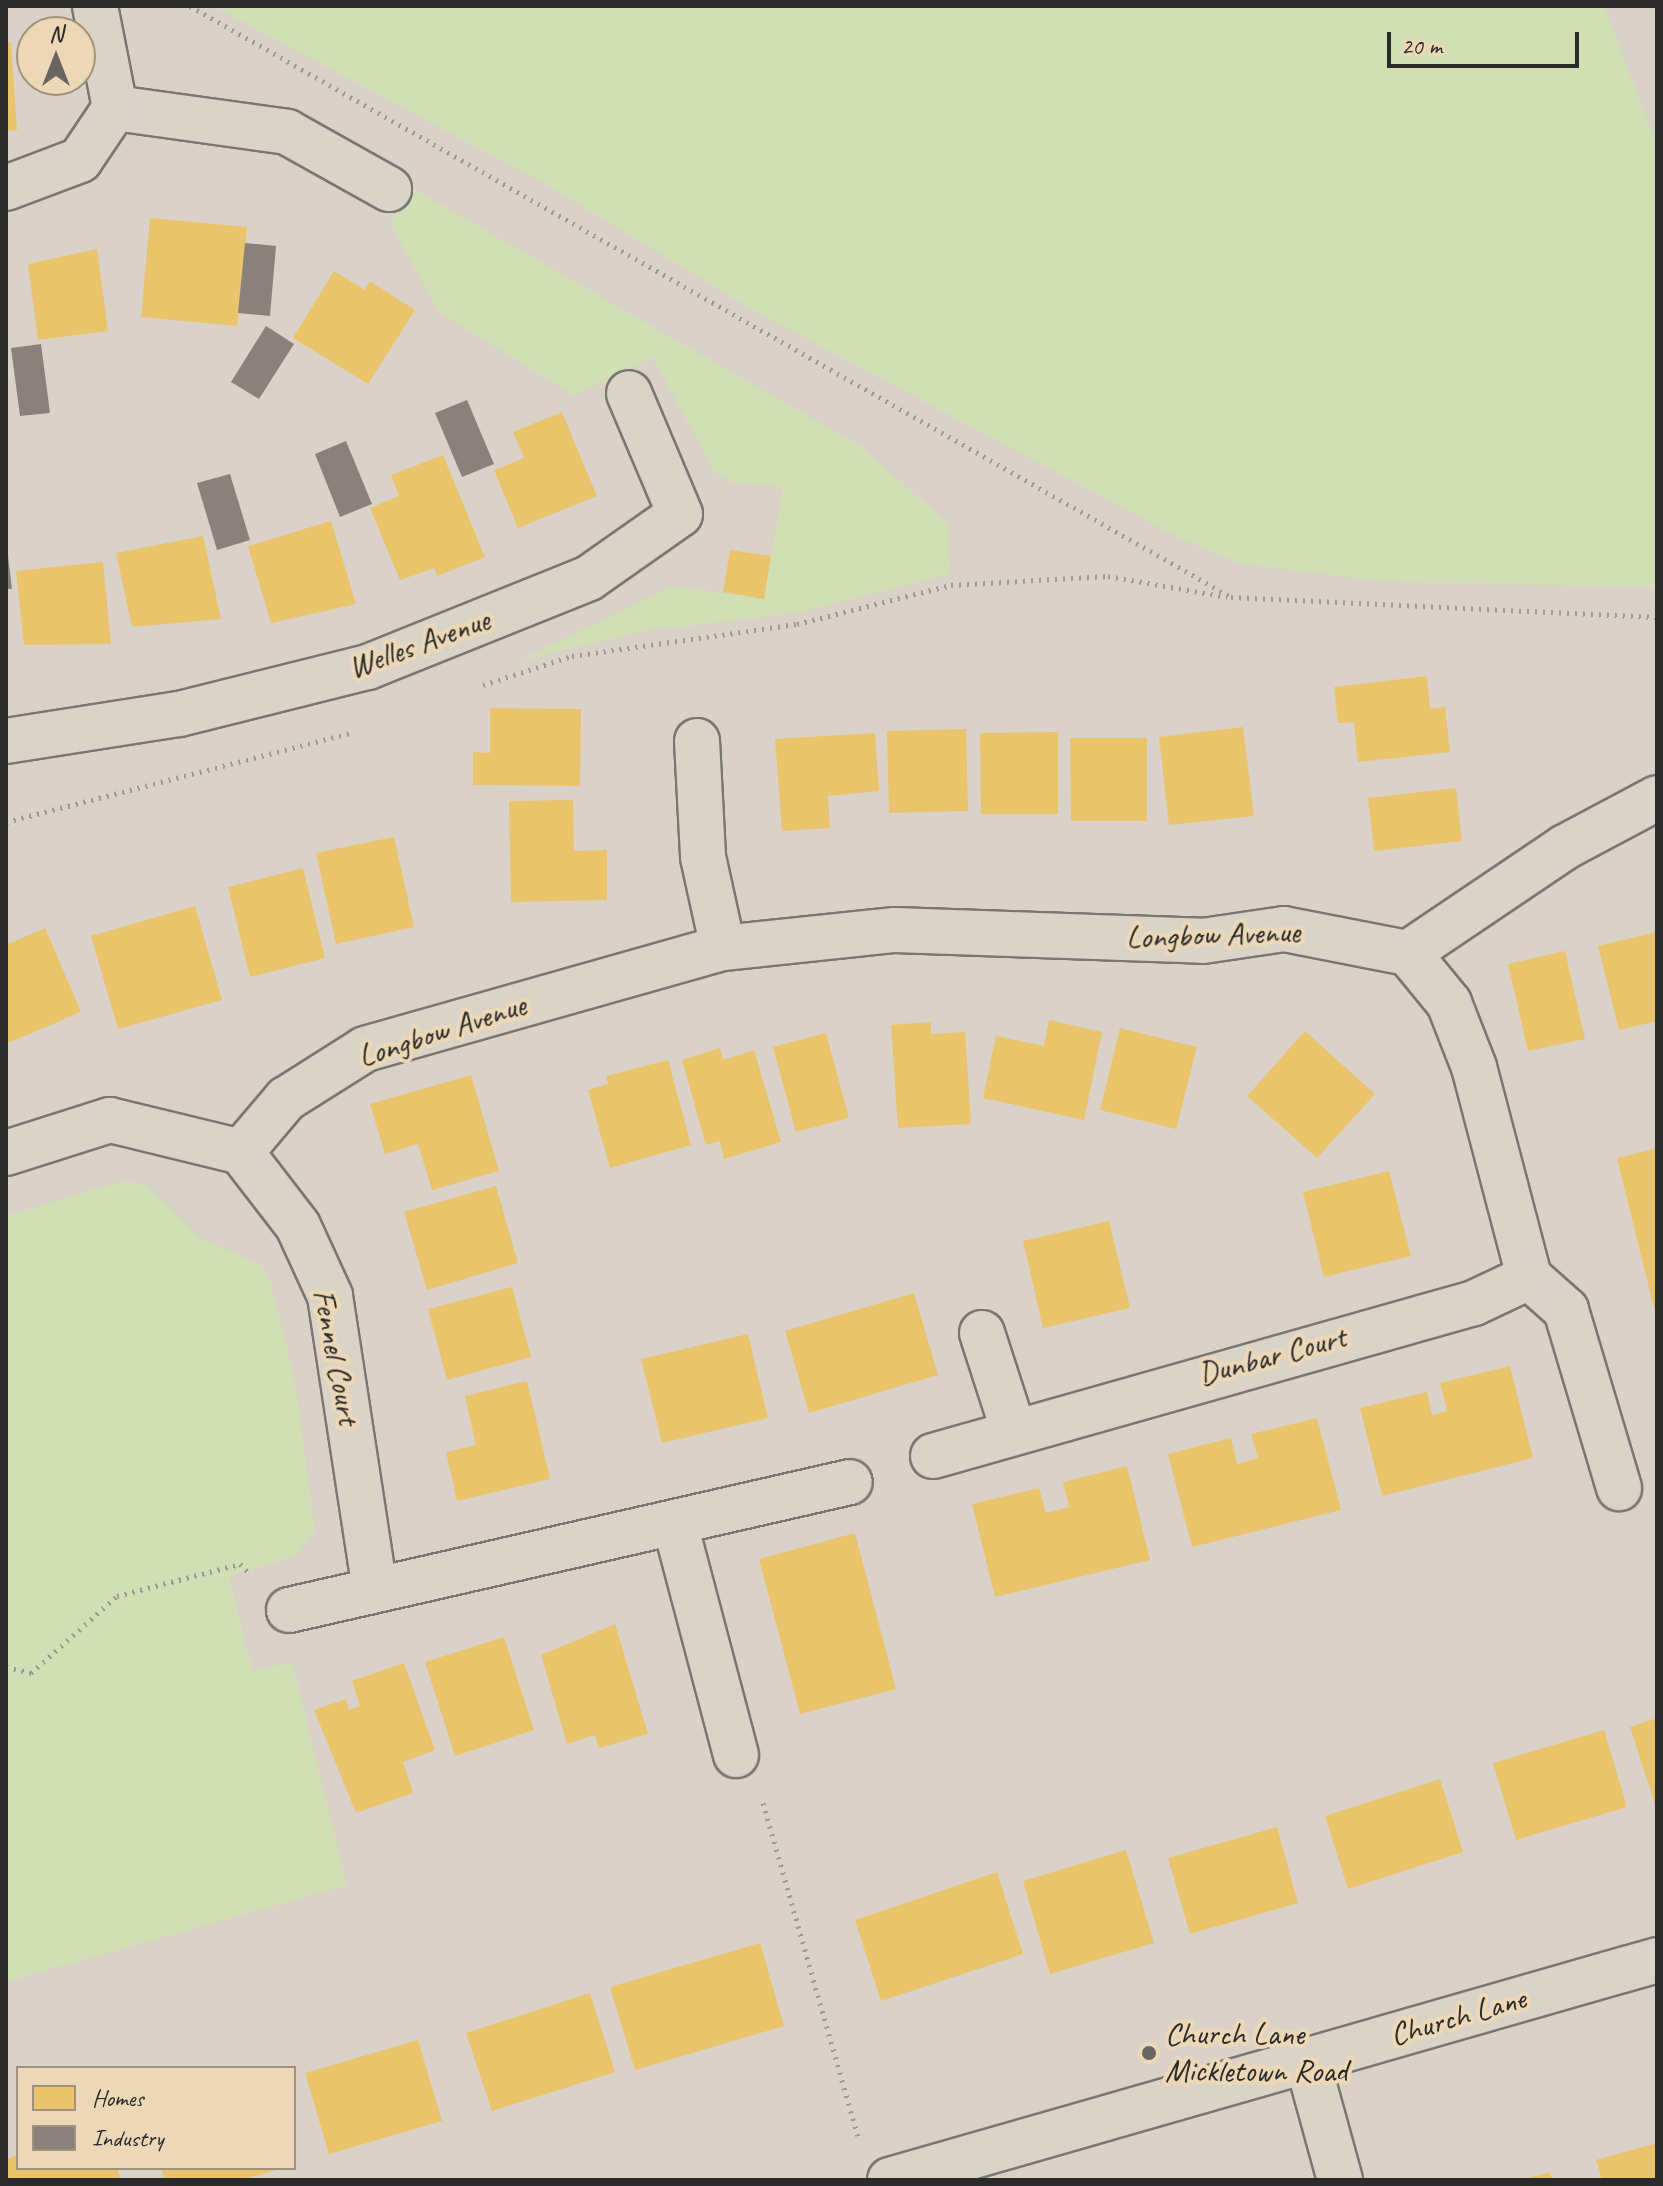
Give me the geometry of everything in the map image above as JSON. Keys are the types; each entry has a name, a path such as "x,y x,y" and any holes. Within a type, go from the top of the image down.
{"street":[{"path":"6,188 80,160 115,108 95,6"},
{"path":"115,108 287,132 389,189"},
{"name":"Welles Avenue","path":"6,741 179,714 368,667 589,578 680,514 629,393"},
{"path":"697,741 703,857 723,948"},
{"path":"1619,1488 1566,1310 1529,1277 1469,1055 1449,1003 1408,953 1565,847 1657,798"},
{"name":"Longbow Avenue","path":"241,1152 286,1099 365,1049 723,948 895,930 1203,941 1284,929 1408,953"},
{"path":"6,1153 110,1120 241,1152"},
{"name":"Fennel Court","path":"241,1152 298,1226 330,1296 374,1585"},
{"name":"Dunbar Court","path":"933,1456 1013,1429 1474,1303 1529,1277"},
{"path":"982,1333 1013,1429"},
{"path":"289,1610 374,1585 675,1524 850,1482"},
{"path":"675,1524 736,1755"},
{"name":"Church Lane","path":"876,2165 1307,2060 1657,1960"},
{"path":"1307,2060 1340,2180"}],"path":[{"path":"190,6 1231,597"},
{"path":"475,688 572,656 797,624 951,585 1108,576 1231,597 1657,617"},
{"path":"6,822 361,730"},
{"path":"6,1667 31,1673 117,1596 240,1564 289,1610"},
{"path":"736,1755 756,1779 876,2165"}],"green space":[{"path":"213,6 1604,6 1657,145 1657,587 1390,582 1242,564 1183,540 749,308 549,186"},
{"path":"407,185 860,446 948,523 950,574 797,613 644,631 518,661 672,586 764,598 783,487 732,482 715,473 653,357 574,396 439,312 391,225"},
{"path":"123,1181 147,1185 199,1237 262,1266 270,1280 295,1381 315,1531 295,1557 229,1576 252,1671 292,1662 347,1885 6,1982 6,1216"}],"building: Homes":[{"path":"11,42 17,130 6,131 6,43"},
{"path":"150,218 247,227 237,326 141,317"},
{"path":"97,249 108,331 38,340 28,264"},
{"path":"334,271 365,290 370,281 415,310 368,384 293,338"},
{"path":"562,412 597,496 518,528 494,470 524,458 513,432"},
{"path":"443,455 485,557 437,576 434,568 400,580 370,508 399,496 391,475"},
{"path":"331,521 356,604 271,623 248,546"},
{"path":"203,536 221,619 132,627 116,553"},
{"path":"730,550 771,556 764,599 723,592"},
{"path":"103,562 111,644 24,645 16,571"},
{"path":"1427,676 1430,709 1445,707 1450,752 1358,762 1354,722 1338,723 1334,687"},
{"path":"490,708 581,709 580,786 473,785 473,752 490,753"},
{"path":"1243,727 1254,816 1169,825 1159,737"},
{"path":"966,729 968,811 889,813 887,731"},
{"path":"1058,732 1058,814 981,814 980,733"},
{"path":"875,733 879,791 828,796 830,828 782,831 775,739"},
{"path":"1070,738 1147,738 1147,821 1071,821"},
{"path":"1456,788 1462,841 1374,851 1368,798"},
{"path":"573,800 574,851 607,850 607,900 511,902 509,801"},
{"path":"394,837 414,927 336,944 316,853"},
{"path":"303,868 325,958 250,977 228,887"},
{"path":"195,906 222,1000 118,1029 91,936"},
{"path":"45,928 81,1012 6,1044 6,945"},
{"path":"1657,932 1657,1021 1619,1030 1598,946"},
{"path":"1565,951 1585,1039 1528,1051 1508,964"},
{"path":"1049,1020 1102,1032 1084,1120 983,1098 996,1036 1044,1046"},
{"path":"931,1022 931,1034 965,1032 971,1124 898,1128 891,1025"},
{"path":"1120,1028 1197,1047 1176,1129 1100,1110"},
{"path":"1305,1031 1375,1094 1317,1158 1247,1096"},
{"path":"826,1033 849,1118 796,1132 773,1047"},
{"path":"720,1048 723,1060 754,1050 781,1142 724,1159 720,1141 706,1145 682,1060"},
{"path":"668,1060 691,1145 610,1168 588,1090 608,1084 606,1076"},
{"path":"471,1075 499,1171 432,1190 418,1144 385,1154 370,1104"},
{"path":"1657,1148 1657,1307 1654,1308 1617,1158"},
{"path":"1389,1171 1411,1256 1324,1277 1303,1192"},
{"path":"496,1186 518,1263 427,1290 404,1212"},
{"path":"1109,1221 1130,1308 1043,1328 1023,1241"},
{"path":"512,1287 531,1357 447,1380 428,1309"},
{"path":"914,1293 938,1375 809,1413 785,1331"},
{"path":"748,1334 768,1418 662,1443 641,1359"},
{"path":"1510,1366 1533,1458 1382,1496 1360,1408 1427,1392 1432,1415 1447,1411 1440,1383"},
{"path":"527,1381 550,1479 457,1501 446,1452 476,1445 465,1396"},
{"path":"1317,1418 1341,1510 1192,1547 1168,1454 1231,1438 1237,1464 1258,1458 1251,1434"},
{"path":"1127,1466 1150,1560 995,1597 972,1504 1039,1488 1046,1513 1069,1507 1063,1482"},
{"path":"855,1533 896,1689 800,1714 759,1559"},
{"path":"615,1624 648,1734 599,1748 595,1735 567,1744 541,1655"},
{"path":"504,1637 534,1730 455,1756 425,1662"},
{"path":"404,1663 435,1750 403,1762 413,1793 356,1813 314,1710 346,1699 349,1710 360,1706 352,1681"},
{"path":"1657,1718 1657,1807 1656,1807 1630,1727"},
{"path":"1604,1730 1627,1807 1516,1840 1493,1763"},
{"path":"1440,1779 1463,1852 1348,1889 1325,1816"},
{"path":"1277,1827 1298,1903 1190,1934 1168,1858"},
{"path":"1126,1850 1154,1943 1050,1974 1023,1881"},
{"path":"997,1872 1023,1954 881,2001 855,1920"},
{"path":"760,1943 784,2026 635,2070 610,1987"},
{"path":"590,1993 615,2072 492,2111 466,2033"},
{"path":"418,2040 442,2121 329,2154 305,2073"},
{"path":"1657,2143 1657,2180 1602,2180 1596,2160"},
{"path":"16,2156 16,2170 118,2170 121,2180 6,2180 6,2159"},
{"path":"162,2170 277,2170 240,2180 165,2180"},
{"path":"1550,2172 1552,2180 1524,2179"}],"building: Industry":[{"path":"245,243 276,246 270,316 238,313"},
{"path":"266,326 294,344 259,399 231,382"},
{"path":"41,344 50,413 20,416 11,348"},
{"path":"467,400 494,464 462,477 435,413"},
{"path":"346,441 372,504 340,517 315,454"},
{"path":"230,474 250,540 217,550 197,483"},
{"path":"6,539 12,589 6,589"}],"place":[{"name":"Church Lane Mickletown Road","path":"1149,2053"}]}
